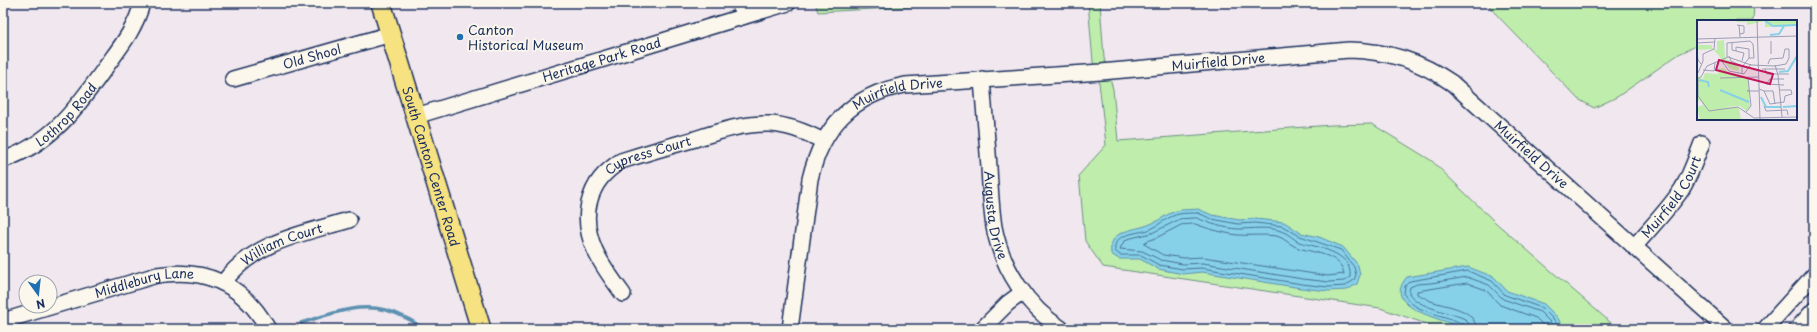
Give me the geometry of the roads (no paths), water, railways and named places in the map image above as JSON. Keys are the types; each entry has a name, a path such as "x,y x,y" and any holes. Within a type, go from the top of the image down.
{"main road":[{"name":"South Canton Center Road","path":"381,3 482,329"}],"street":[{"name":"Lothrop Road","path":"3,160 18,154 41,141 65,121 77,108 137,21 142,3"},
{"name":"Heritage Park Road","path":"416,116 742,10 788,3"},
{"name":"Old Shool","path":"233,79 391,34"},
{"name":"Muirfield Drive","path":"790,329 810,179 814,161 823,141 834,124 847,111 880,91 905,85 1101,72 1349,50 1371,51 1394,55 1423,66 1452,83 1726,329"},
{"name":"Augusta Drive","path":"982,79 995,229 1006,264 1023,292 1040,312 1062,329"},
{"name":"Cypress Court","path":"623,294 604,269 588,235 586,221 592,193 599,179 610,168 621,161 732,128 752,124 771,124 790,127 823,141"},
{"name":"Muirfield Court","path":"1634,246 1669,206 1682,188 1691,171 1702,143"},
{"name":"William Court","path":"223,283 240,263 259,250 273,243 349,220"},
{"name":"Middlebury Lane","path":"3,321 157,275 189,273 206,276 223,283 238,292 251,304 268,329"},
{"path":"1765,329 1814,275"},
{"path":"982,329 990,318 1023,292"},
{"path":"1797,329 1814,310"}],"water":[{"path":"1198,209 1212,215 1239,220 1255,219 1284,222 1301,233 1319,237 1343,247 1358,265 1360,275 1357,284 1347,290 1328,291 1202,272 1183,274 1158,269 1140,259 1119,259 1111,254 1111,246 1117,235 1152,224 1176,211"},
{"path":"1468,267 1494,277 1507,291 1544,304 1558,318 1563,329 1465,329 1418,311 1408,305 1402,297 1401,288 1407,277"}],"waterway":[{"path":"301,323 340,311 378,308 391,311 418,325 422,329"}],"place":[{"name":"Canton Historical Museum","path":"460,37"}]}
